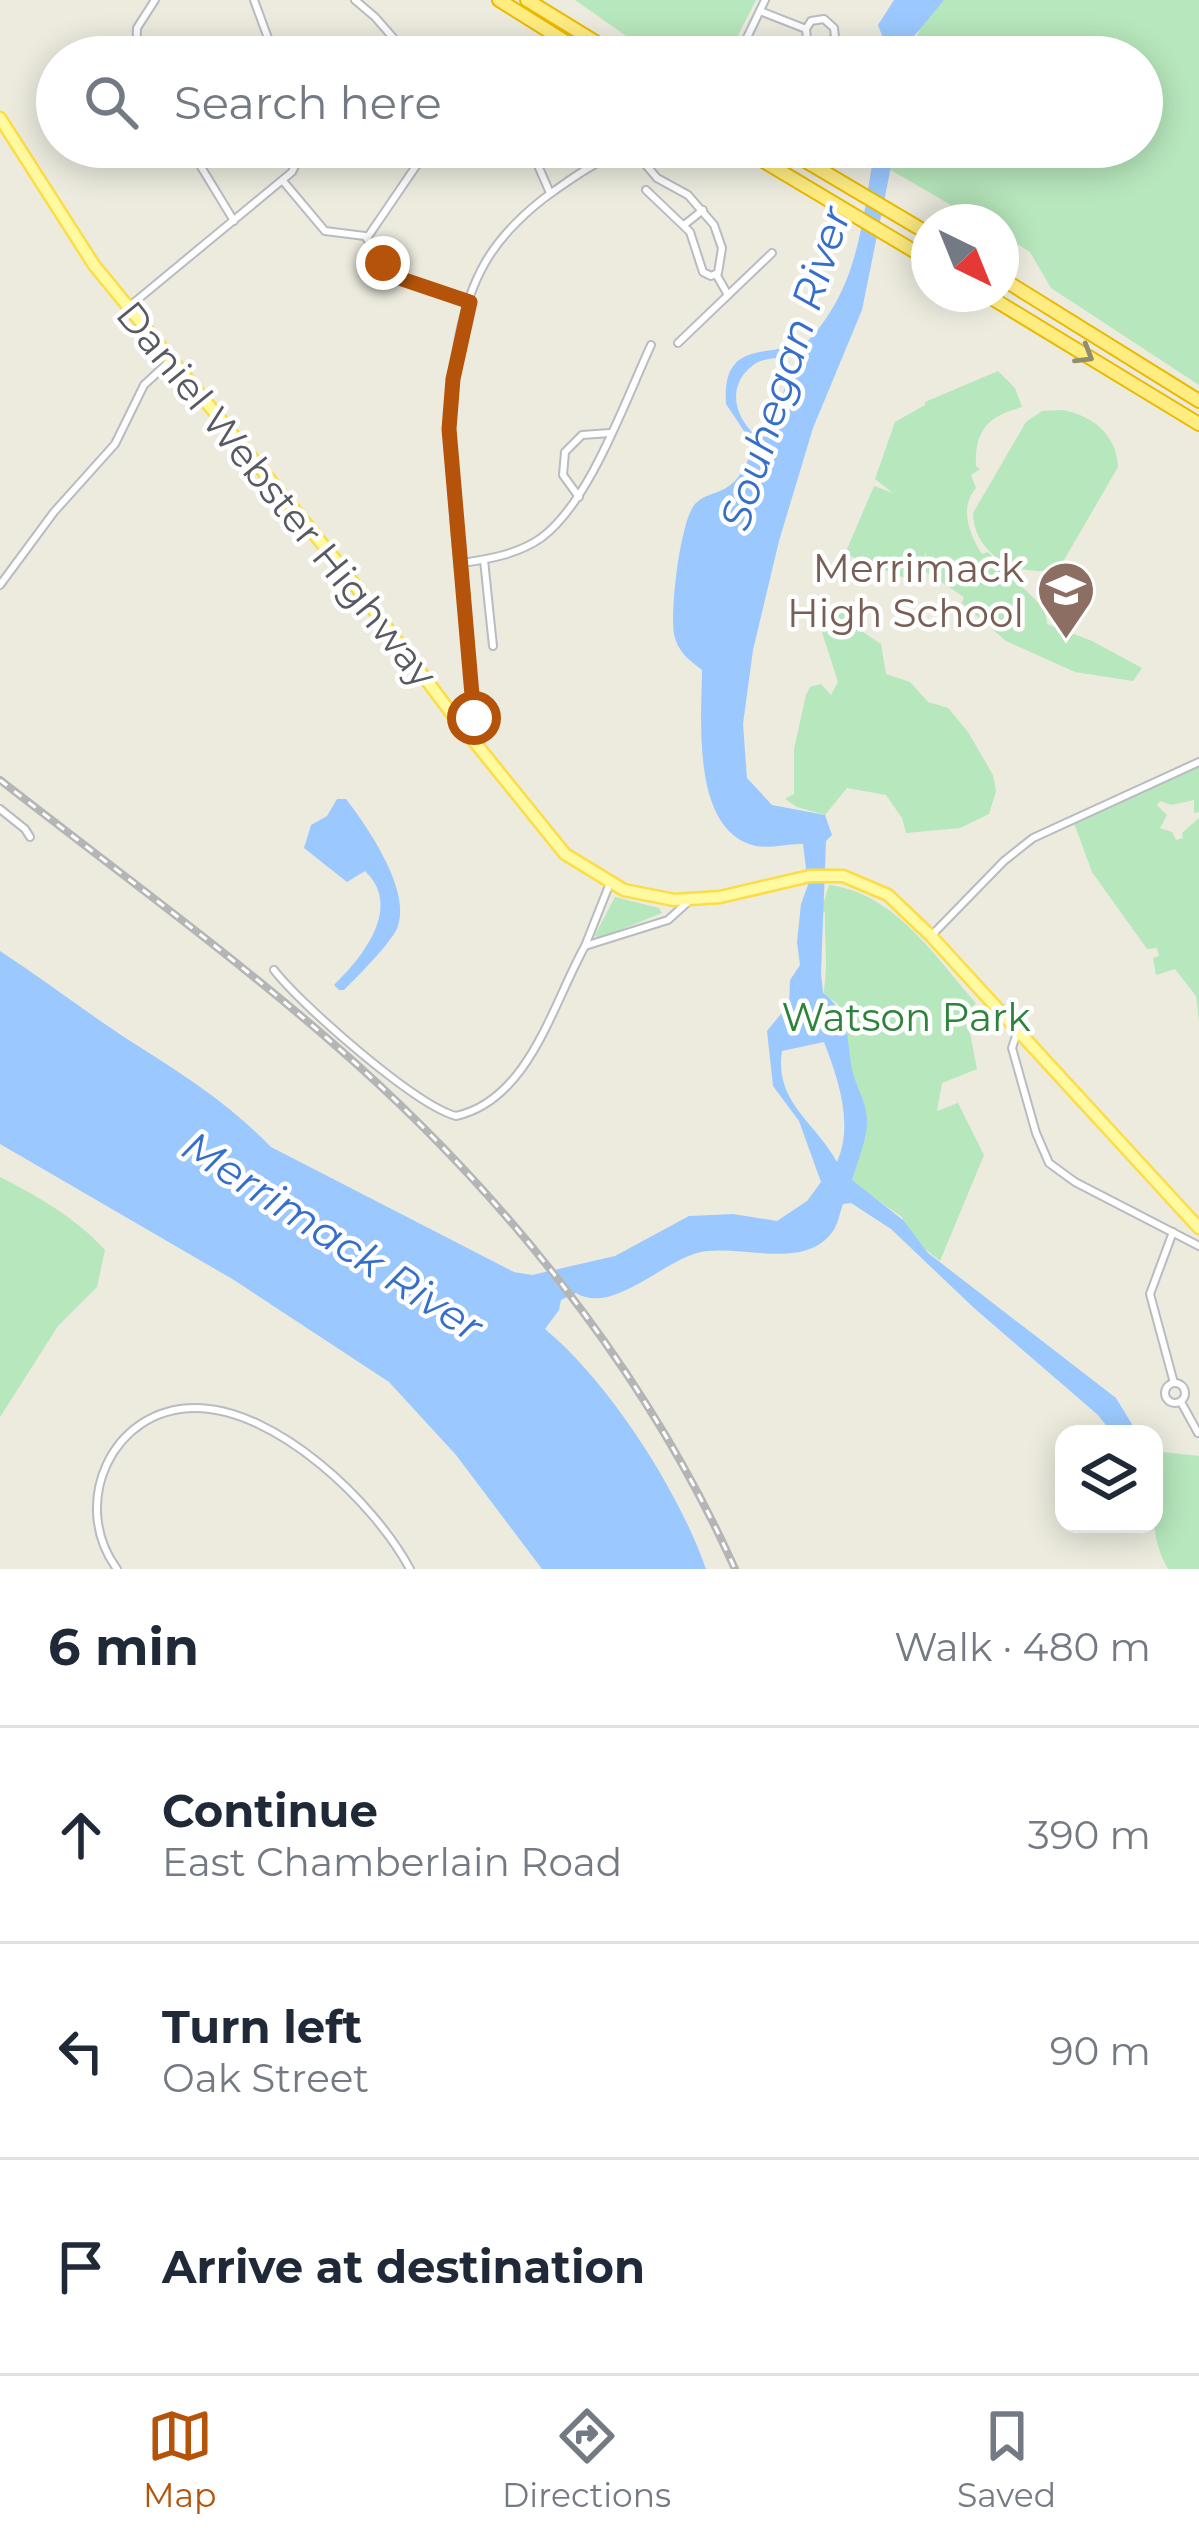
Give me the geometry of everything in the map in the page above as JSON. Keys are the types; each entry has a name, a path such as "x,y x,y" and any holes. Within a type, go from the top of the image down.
{"highway":[{"path":"499,0 556,36"},
{"path":"527,0 586,36"},
{"path":"775,168 911,249"},
{"path":"820,168 911,222"},
{"path":"1019,289 1199,401"},
{"path":"1015,312 1199,424"}],"main road":[{"name":"Daniel Webster Highway","path":"0,118 75,238 128,308 347,574 554,842 579,865 640,895 689,901 794,879 843,877 888,895 1199,1228"}],"street":[{"path":"136,36 136,28 155,0"},
{"path":"254,0 267,36"},
{"path":"355,0 392,36"},
{"path":"748,36 765,0"},
{"path":"760,11 806,29"},
{"path":"807,36 811,21 824,19 835,36"},
{"path":"202,168 234,220"},
{"path":"128,308 295,168"},
{"path":"368,238 415,168"},
{"path":"539,168 550,194"},
{"path":"464,729 475,714 449,429 453,379 470,302 495,247 550,194 592,168"},
{"path":"646,190 685,225 696,243 701,271 716,274 722,265 721,240 703,210 649,168"},
{"path":"282,181 325,231 368,238 388,270 399,278 470,302"},
{"path":"685,225 703,210"},
{"path":"678,343 772,253"},
{"path":"716,274 728,295"},
{"path":"461,563 511,554 541,538 579,497 651,345"},
{"path":"0,584 54,512 115,444 144,385 171,359"},
{"path":"579,497 563,475 565,452 582,435 610,433"},
{"path":"484,560 493,646"},
{"path":"931,936 1004,860 1033,838 1199,762"},
{"path":"0,808 30,837"},
{"path":"274,970 400,1081 434,1107 456,1116 481,1106 516,1077 585,946 610,884"},
{"path":"585,946 668,920 689,901"},
{"path":"1018,1033 1012,1048 1049,1163 1075,1182 1199,1246"},
{"path":"1173,1232 1150,1294 1174,1383 1184,1388 1181,1402 1198,1433"},
{"path":"1174,1383 1167,1396 1181,1402"},
{"path":"117,1569 96,1519 97,1489 107,1460 125,1436 146,1421 194,1408 237,1418 320,1463 366,1506 410,1569"}],"green space":[{"path":"575,0 756,0 738,36 626,36"},
{"path":"940,0 1199,0 1199,385 1051,288 1030,252 1019,245 1019,204 949,204 889,169 1163,168 1163,36 917,36"},
{"path":"998,371 1015,388 1022,407 987,424 978,441 976,466 980,469 971,475 976,488 967,512 973,538 982,554 988,552 995,565 1042,607 1047,624 1142,668 1133,681 1075,672 1006,641 962,603 964,597 926,572 926,552 915,582 845,554 874,486 893,493 875,479 895,422 925,402"},
{"path":"1063,410 1084,417 1108,436 1118,467 1046,591 1040,587 1050,570 1023,569 998,559 980,540 973,513 1026,422 1042,411"},
{"path":"847,607 857,628 881,644 886,674 910,682 928,702 948,708 968,732 993,775 996,791 989,814 960,828 906,833 886,795 847,788 825,815 785,799 794,794 794,749 806,695 810,687 821,684 831,695 838,682 819,623 822,618 837,617"},
{"path":"1199,767 1199,812 1194,813 1194,800 1157,805 1167,815 1160,828 1172,832 1176,840 1199,818 1199,1021 1196,996 1175,969 1156,975 1153,958 1159,956 1157,948 1147,949 1092,872 1074,823"},
{"name":"Watson Park","path":"829,885 853,890 894,914 976,1003 966,1013 977,1069 942,1083 937,1111 958,1103 984,1155 940,1261 907,1234 902,1217 849,1180 843,1015 837,1003 823,995 825,912 821,911"},
{"path":"615,897 659,908 662,913 598,939 595,935"},
{"path":"0,1177 56,1209 105,1250 97,1287 58,1326 0,1417"},
{"path":"1163,1452 1199,1456 1199,1569 1168,1569 1156,1533 1163,1533"}],"water":[{"path":"894,0 944,0 914,36 882,36 878,25"},
{"name":"Merrimack River","path":"872,168 891,168 862,310 813,428 753,650 743,724 747,778 772,805 825,815 832,835 826,841 821,973 823,993 843,1018 867,1117 852,1180 903,1220 928,1253 1116,1398 1132,1425 1106,1425 891,1229 851,1203 843,1204 833,1231 805,1251 697,1253 620,1293 590,1298 576,1293 561,1300 545,1329 593,1378 639,1440 678,1506 706,1569 542,1569 456,1455 389,1382 234,1280 0,1144 0,951 196,1084 271,1147 514,1272 532,1275 615,1256 689,1216 733,1214 777,1221 807,1201 821,1182 799,1121 773,1086 767,1031 789,1004 790,980 800,965 797,942 808,885 803,844 756,846 735,836 720,819 704,770 702,670 678,645 673,606 681,547 695,504 734,482 754,446 726,404 731,369 750,355 807,342 838,298 856,251","holes":["802,357 806,364 785,388 766,437 756,436 736,402 744,374 762,361","824,1042 844,1117 837,1162 790,1098 781,1069 782,1051"]},
{"path":"337,799 346,799 375,842 393,877 400,911 390,940 344,990 334,985 367,946 380,916 380,900 365,871 347,882 304,848 311,825 327,816"}],"railway":[{"path":"0,780 288,1005 450,1154 507,1217 611,1350 657,1421 735,1569"}],"place":[{"name":"Merrimack High School","path":"1066,641"}],"route":[{"path":"383,263 399,278 470,302 453,379 449,429 474,718"}],"water label":[{"name":"Souhegan River","path":"785,368"}]}
